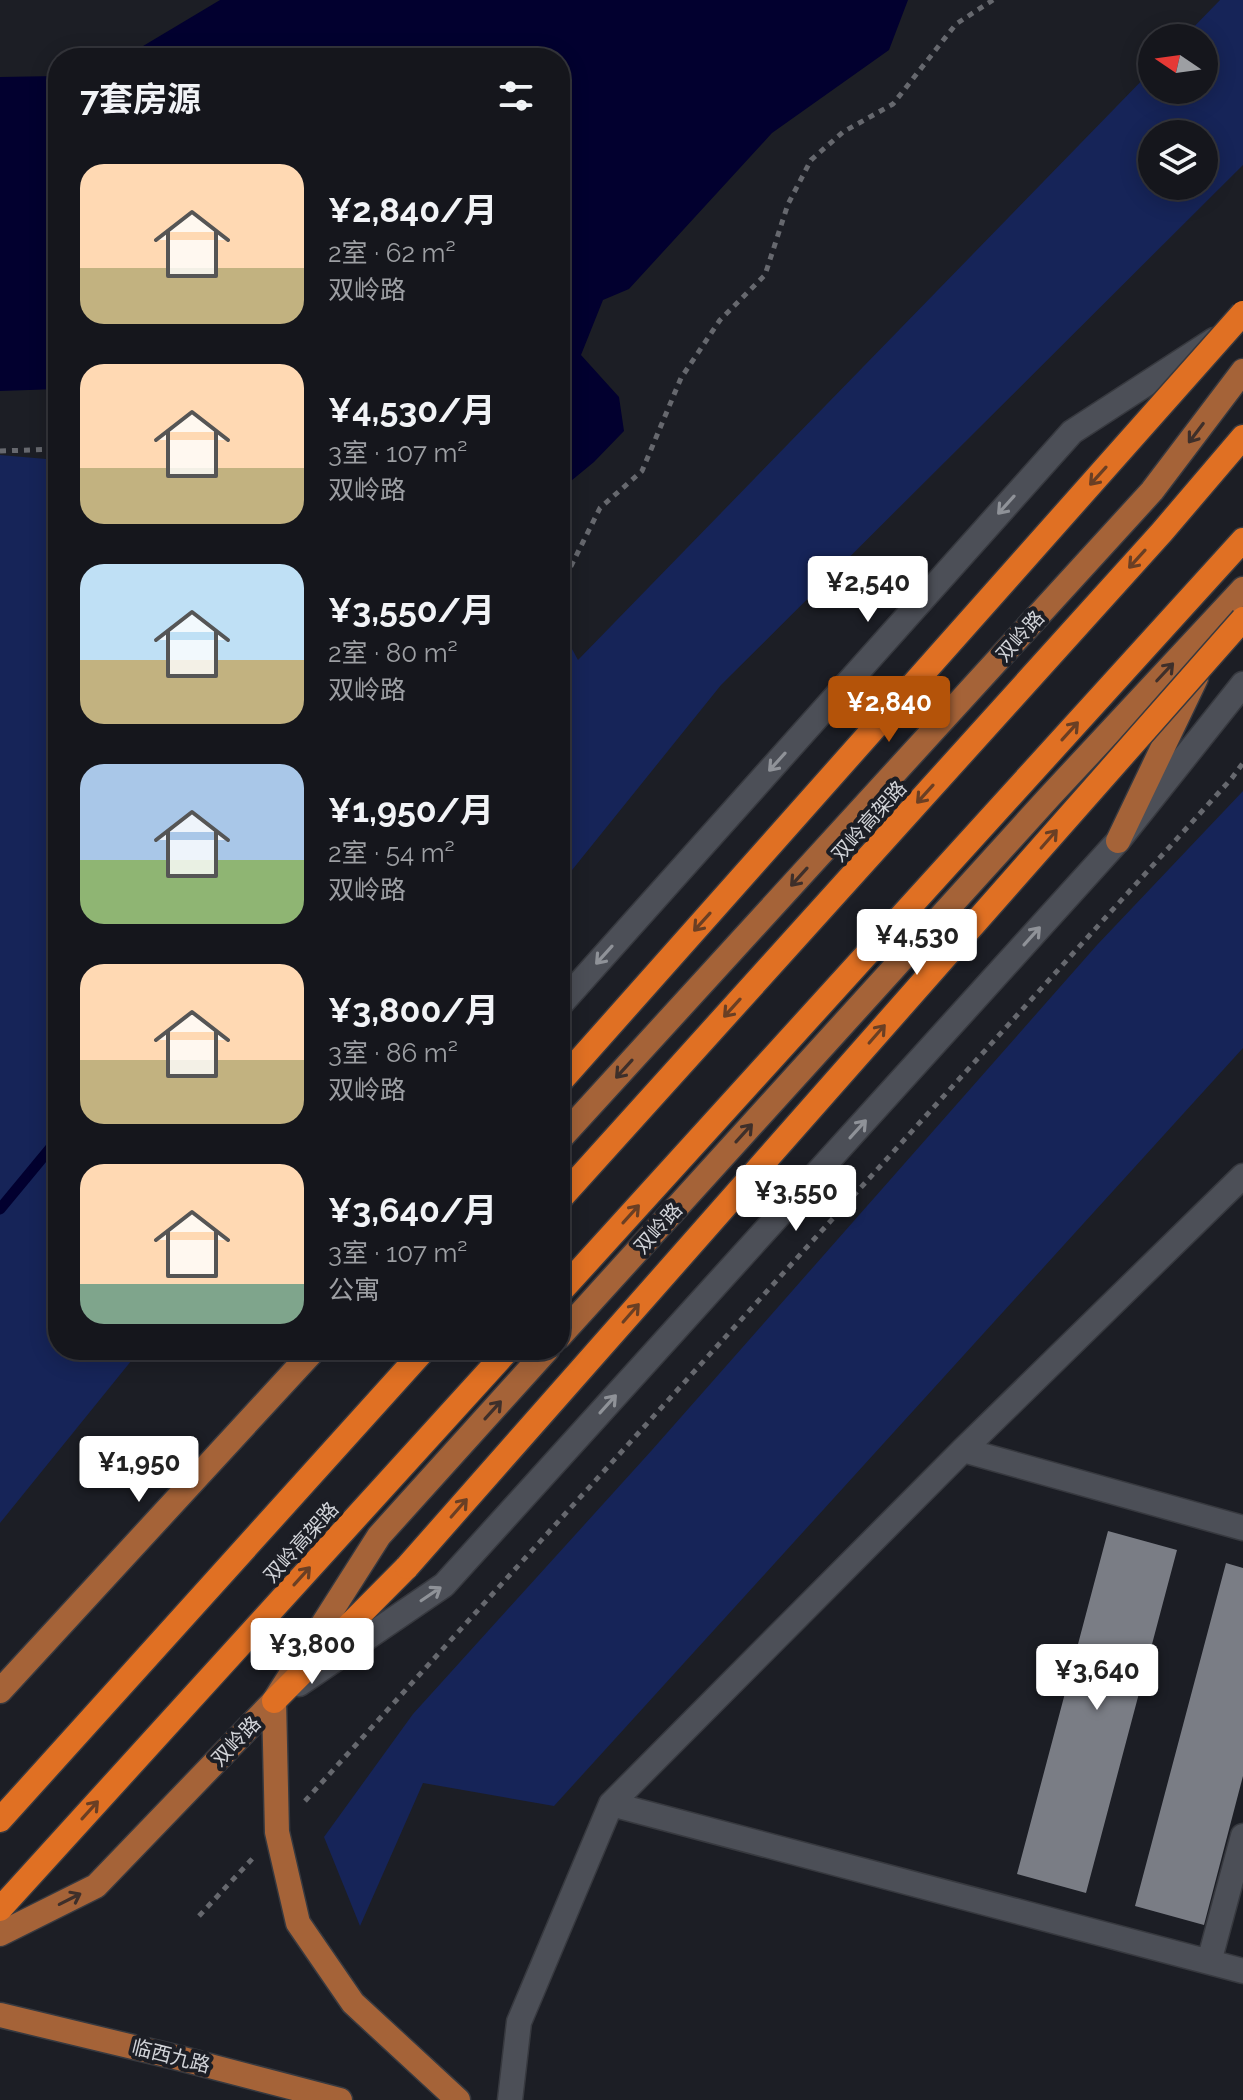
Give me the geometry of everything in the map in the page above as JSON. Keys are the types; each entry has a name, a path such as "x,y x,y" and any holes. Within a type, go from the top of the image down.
{"highway":[{"path":"570,1071 1243,313"},
{"name":"双岭高架路","path":"570,1188 1162,532 1243,437"},
{"path":"570,1281 1243,540"},
{"path":"274,1701 407,1567 1240,602"},
{"name":"双岭高架路","path":"0,1820 415,1360"},
{"name":"双岭高架路","path":"0,1909 499,1360"}],"main road":[{"name":"双岭路","path":"570,1128 1152,491 1243,371"},
{"name":"双岭路","path":"570,1325 1050,796 1240,602"},
{"path":"1118,841 1240,602"},
{"path":"0,1691 305,1360"},
{"name":"双岭路","path":"0,1934 96,1886 274,1701 379,1536 538,1360"},
{"path":"274,1701 277,1832 298,1923 353,2003 458,2100"},
{"name":"临西九路","path":"0,2015 340,2100"}],"street":[{"path":"570,994 1072,432 1243,321"},
{"path":"274,1701 444,1585 1118,841 1243,684"},
{"path":"510,2100 519,2022 611,1804 963,1450 1243,1176"},
{"path":"963,1450 1243,1528"},
{"path":"611,1804 1243,1971"},
{"path":"1209,1962 1243,1836"}],"path":[{"path":"570,568 600,508 642,471 681,378 720,320 765,275 788,204 811,160 843,132 893,104 956,24 993,0"},
{"path":"0,451 48,449"},
{"path":"199,1916 1243,763"}],"shaded area":[{"path":"220,0 908,0 889,50 772,133 629,289 603,300 581,355 619,397 624,431 570,482 570,48 140,48"},
{"path":"1220,0 1243,0 1243,165 1218,190 1218,120 1138,120 1138,200 1208,200 721,685 570,873 570,645 578,660 1138,84 1138,104 1218,104 1218,24 1197,24"},
{"path":"48,76 48,389 0,391 0,77"},
{"path":"0,455 48,459 48,1360 132,1360 0,1523"},
{"path":"1243,791 1243,1048 554,1806 423,1783 360,1926 324,1837 413,1714 652,1450 1097,945"}],"building":[{"path":"1108,1531 1177,1550 1086,1893 1017,1874"},
{"path":"1226,1563 1243,1568 1243,1776 1204,1925 1135,1906"}],"waterway":[{"path":"0,1209 48,1151"}]}
